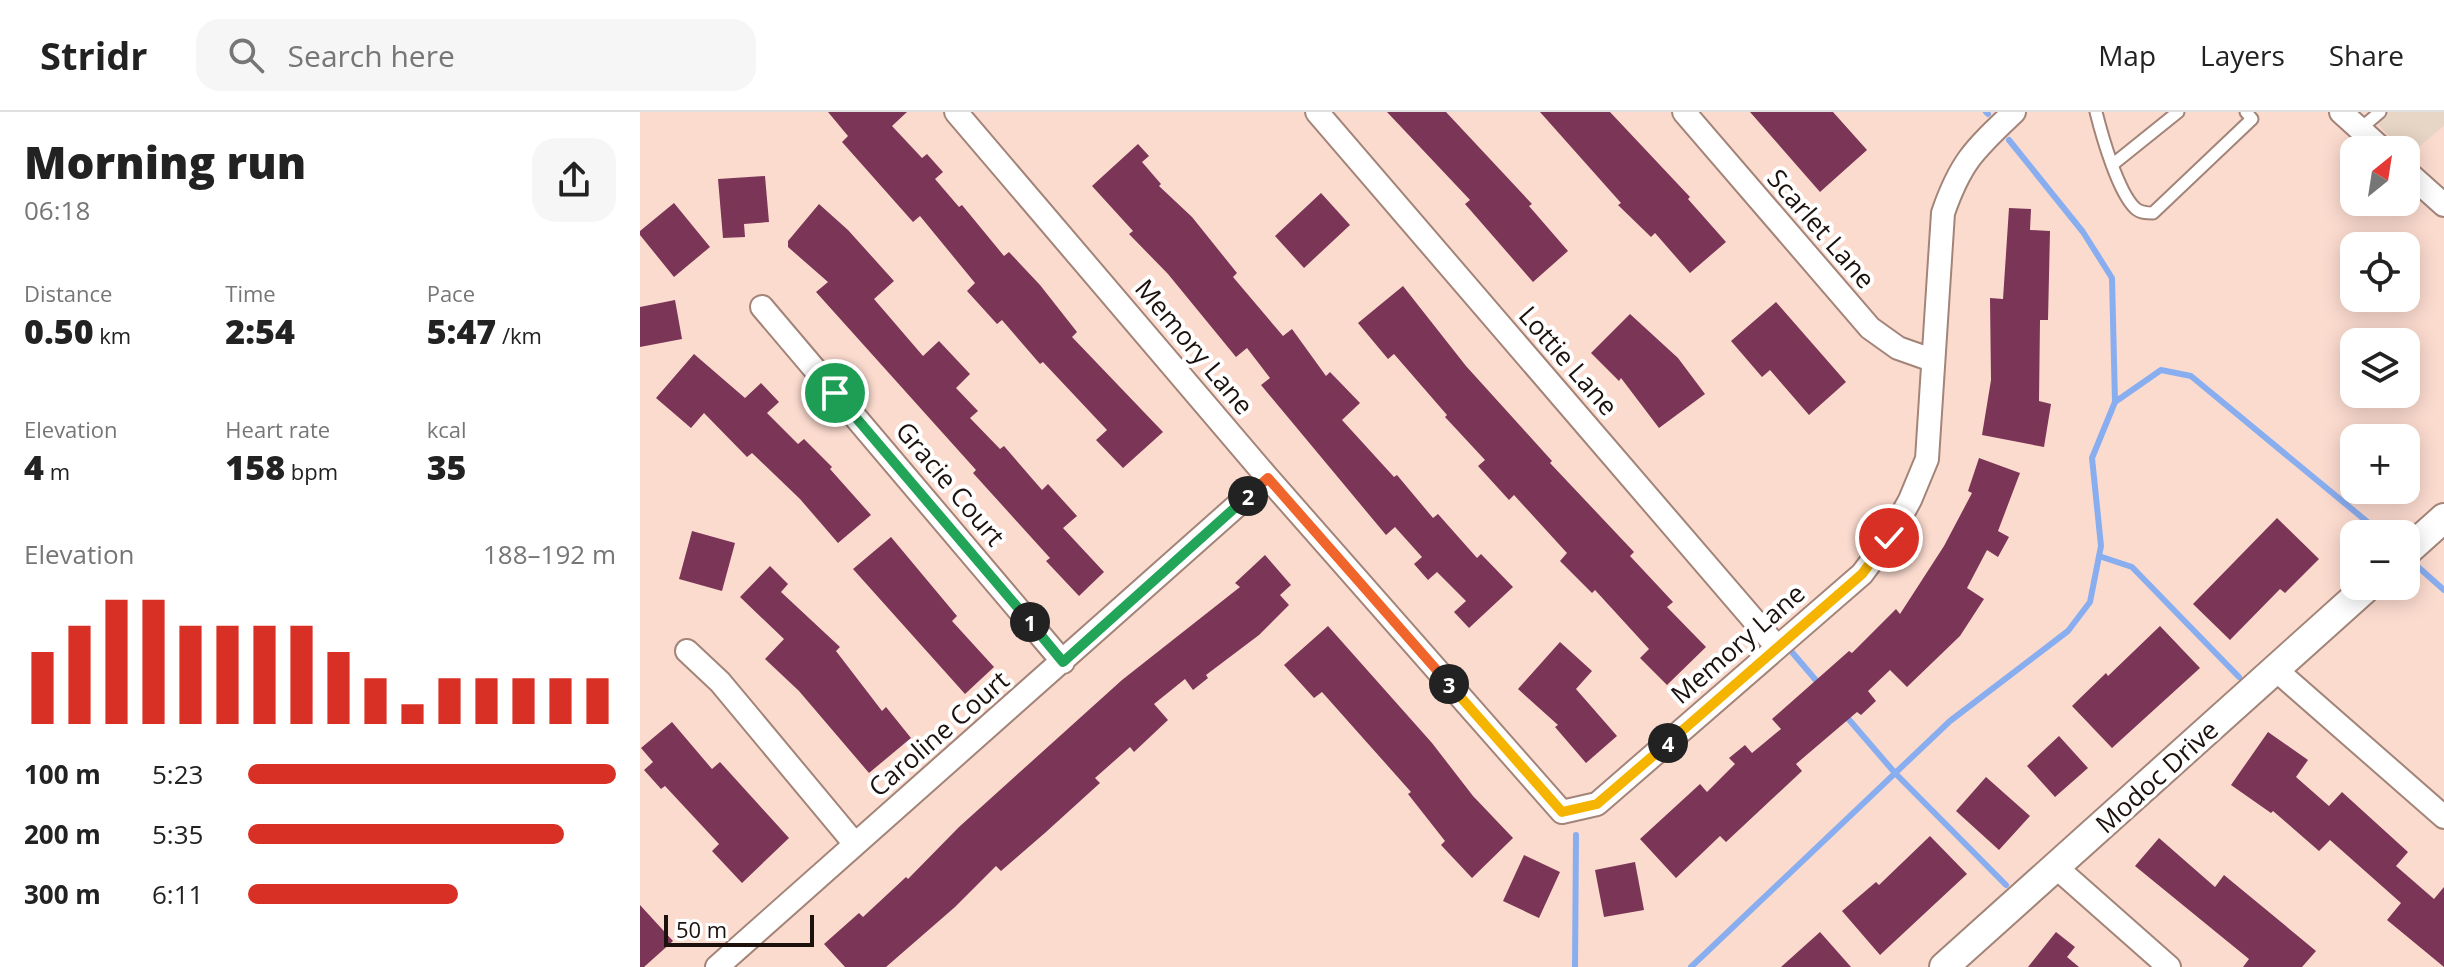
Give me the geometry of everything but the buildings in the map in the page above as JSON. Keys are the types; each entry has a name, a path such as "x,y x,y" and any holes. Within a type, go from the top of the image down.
{"street":[{"name":"Memory Lane","path":"956,112 1268,478 1562,812 1597,804 1862,574 1889,538 1910,500 1927,459 1943,213 1956,176 1976,148 2014,112"},
{"name":"Lottie Lane","path":"1317,112 1777,647"},
{"name":"Scarlet Lane","path":"1684,112 1870,328 1898,348 1932,360"},
{"path":"2341,112 2368,136"},
{"path":"2420,184 2444,205"},
{"name":"Gracie Court","path":"762,307 1063,662"},
{"name":"Caroline Court","path":"717,967 1268,478"},
{"path":"2420,539 2444,518"},
{"name":"Modoc Drive","path":"1944,967 2352,600"},
{"path":"687,651 720,682 855,844"},
{"path":"2275,669 2444,817"},
{"path":"2057,868 2169,967"}],"lane":[{"path":"2096,112 2112,165 2134,207 2144,213 2153,213 2252,119 2246,112"},
{"path":"2112,165 2178,112"},
{"path":"2360,129 2380,112"}],"shaded area":[{"path":"2368,112 2444,112 2444,126 2420,146 2420,136 2389,136"}],"waterway":[{"path":"1691,967 1950,721 2068,631 2090,602 2101,546 2092,458 2115,402 2112,278 2083,232 2009,140"},
{"path":"2115,402 2161,370 2191,376 2365,520"},
{"path":"2099,556 2132,567 2239,677"},
{"path":"2420,569 2444,590"},
{"path":"1791,651 1820,685"},
{"path":"1845,715 1895,773 2006,885"},
{"path":"1575,967 1576,835"}],"route":[{"path":"835,393 1063,662 1268,478 1562,812 1597,804 1862,574 1889,538"}]}
